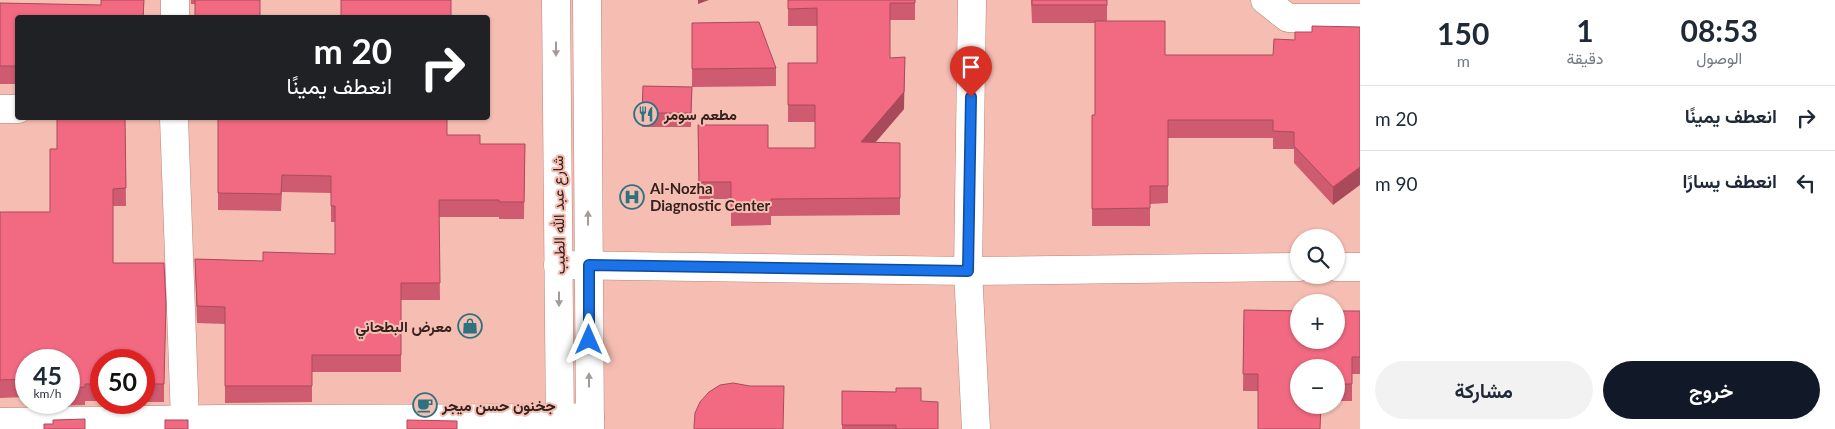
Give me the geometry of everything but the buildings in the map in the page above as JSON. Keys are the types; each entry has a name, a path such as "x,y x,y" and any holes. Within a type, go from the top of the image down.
{"street":[{"path":"175,0 175,15"},
{"name":"شارع عبد الله الطيب","path":"556,0 560,424"},
{"name":"شارع عبد الله الطيب","path":"587,0 590,423"},
{"path":"972,0 968,271 976,429"},
{"path":"1265,0 1288,18 1360,18"},
{"path":"0,108 15,108"},
{"path":"174,120 185,420"},
{"path":"558,265 968,271 1290,267"},
{"path":"1345,267 1360,266"},
{"path":"1,424 185,420 221,424 590,423"}],"place":[{"name":"مطعم سومر","path":"646,114"},
{"name":"Al-Nozha Diagnostic Center","path":"632,197"},
{"name":"معرض البطحاني","path":"470,326"},
{"name":"جخنون حسن ميجر","path":"425,405"}],"route":[{"path":"589,340 589,265 968,271 971,97"}]}
